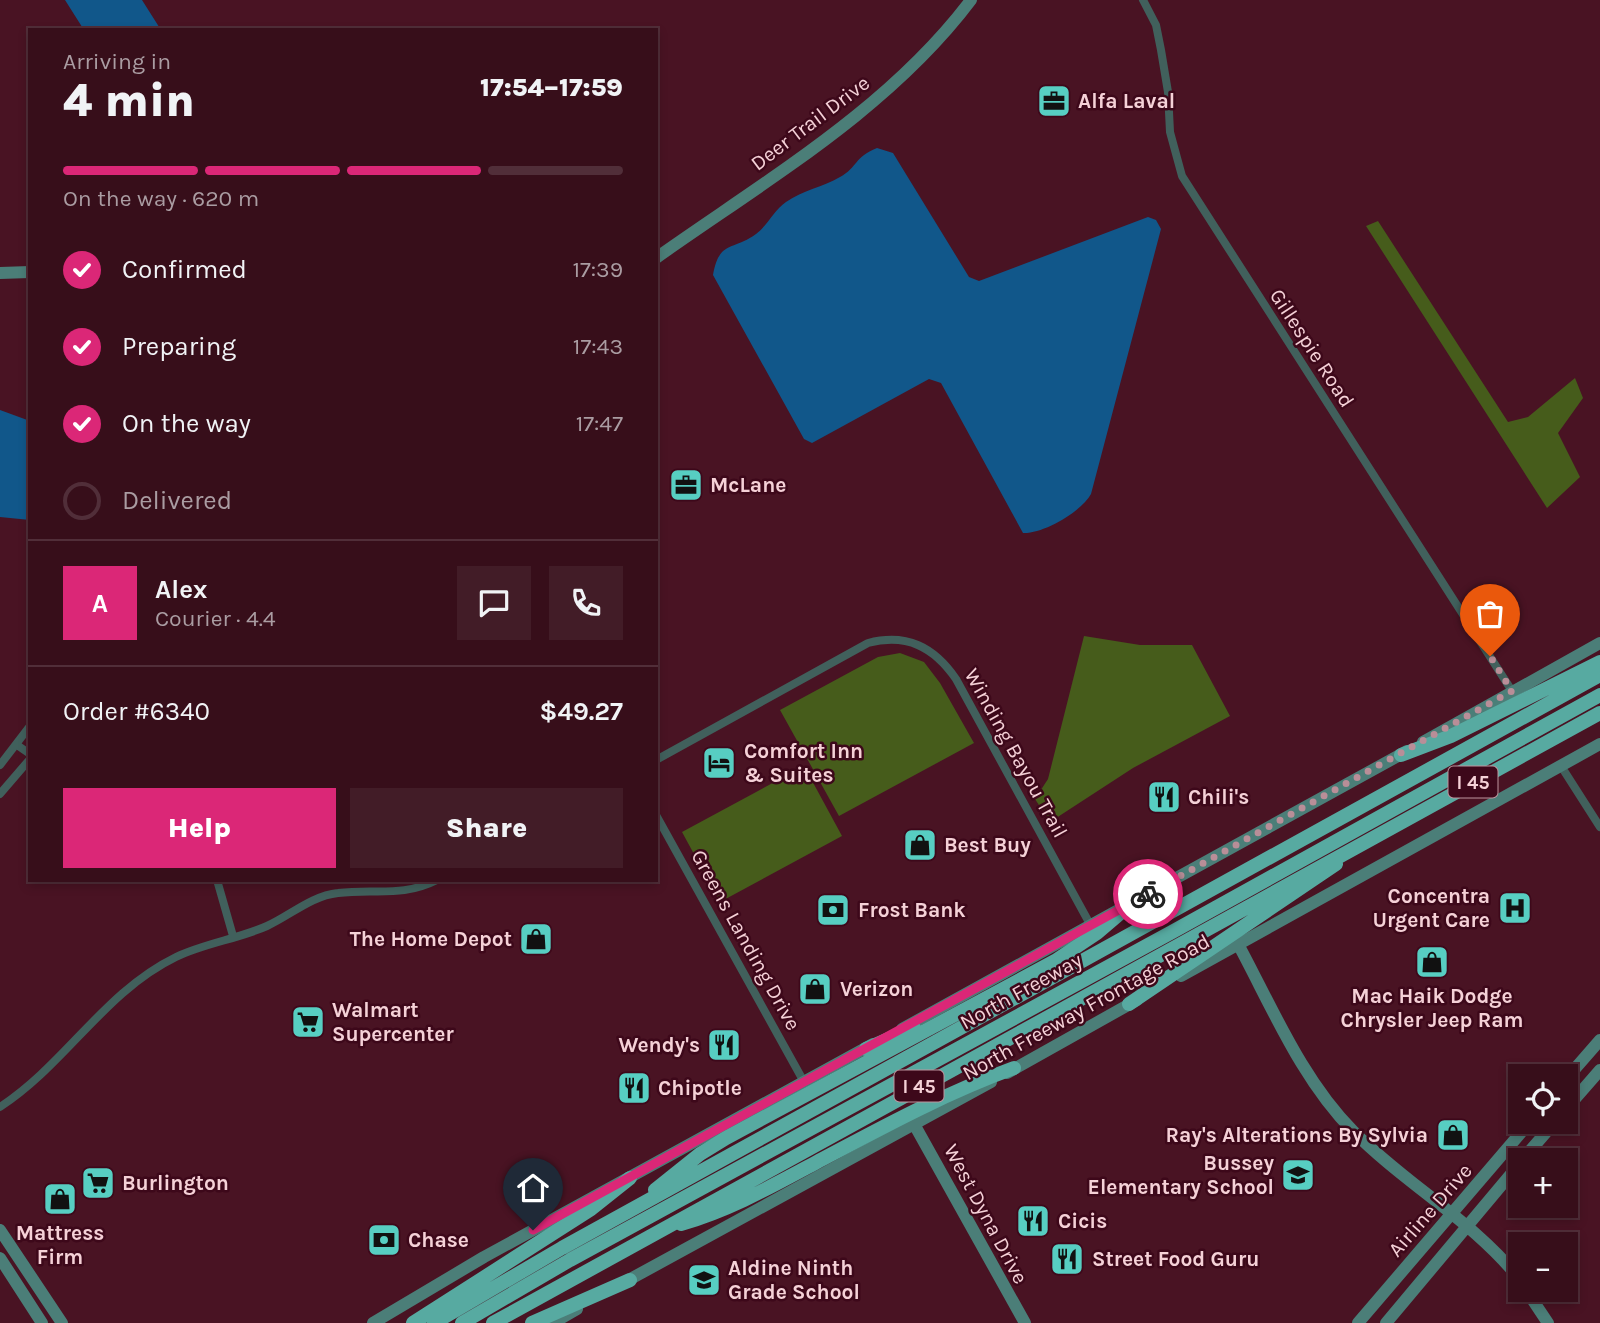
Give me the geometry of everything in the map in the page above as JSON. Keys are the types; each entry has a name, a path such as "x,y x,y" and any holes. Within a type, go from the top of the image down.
{"highway":[{"path":"1401,755 1451,736 1600,662"},
{"name":"North Freeway","path":"434,1323 575,1241 1600,675"},
{"name":"North Freeway","path":"462,1323 570,1259 783,1145 1600,695"},
{"name":"North Freeway","path":"493,1323 1600,713"},
{"path":"1129,1004 1331,870 1347,851"},
{"path":"570,1259 700,1154 1079,947 1131,904"},
{"path":"866,1049 1002,990"},
{"path":"570,1259 729,1209 952,1093 1014,1068"},
{"path":"413,1323 591,1209 630,1178"},
{"path":"532,1323 629,1280"}],"main road":[{"name":"Deer Trail Drive","path":"658,257 861,111 948,29 971,0"},
{"path":"0,273 28,272"},
{"path":"373,1323 484,1257 1131,904 1600,643"},
{"name":"North Freeway Frontage Road","path":"553,1323 1600,744"},
{"path":"1238,944 1306,1069 1339,1116 1364,1142 1508,1265"},
{"path":"1578,1066 1600,1040"},
{"path":"1578,1095 1600,1070"},
{"path":"1578,1080 1587,1084"},
{"name":"West Dyna Drive","path":"914,1124 1025,1323"},
{"name":"Airline Drive","path":"1358,1323 1520,1134"},
{"name":"Airline Drive","path":"1533,1148 1545,1134"},
{"name":"Airline Drive","path":"1386,1323 1464,1226 1508,1177"},
{"path":"0,1230 4,1247 62,1323"},
{"path":"0,1258 42,1323"},
{"path":"1535,1302 1548,1323"}],"street":[{"name":"Gillespie Road","path":"1143,0 1159,38 1168,92 1170,132 1182,176 1512,691"},
{"name":"Winding Bayou Trail","path":"658,759 868,643 884,639 917,643 943,660 956,679 1091,926"},
{"path":"0,765 28,729"},
{"path":"17,745 28,753"},
{"path":"0,794 28,762"},
{"path":"1562,766 1600,827"},
{"name":"Greens Landing Drive","path":"658,819 804,1082"},
{"path":"218,882 233,936"},
{"path":"0,1107 34,1083 99,1013 136,980 197,947 264,928 325,896 337,893 406,891 431,882"}],"green space":[{"path":"1378,221 1508,422 1528,417 1575,378 1583,398 1558,433 1580,477 1547,508 1366,226"},
{"path":"1084,636 1140,645 1192,645 1230,716 1133,768 1050,822 1035,799 1048,779"},
{"path":"900,653 924,662 940,683 974,743 839,816 780,710 878,657"},
{"path":"804,766 842,836 720,902 682,832"}],"water":[{"path":"65,0 142,0 160,28 83,28"},
{"path":"877,148 893,153 969,277 979,281 1148,217 1156,220 1161,229 1091,494 1079,508 1051,526 1023,533 941,383 929,379 812,443 804,439 713,275 723,251 756,234 786,202 840,177 864,155"},
{"path":"0,410 28,420 28,520 0,517"}],"way so far":[{"path":"1148,894 1512,691 1490,656"}],"place":[{"name":"Alfa Laval","path":"1054,101"},
{"name":"McLane","path":"686,485"},
{"name":"Comfort Inn & Suites","path":"719,763"},
{"name":"Chili's","path":"1164,797"},
{"name":"Best Buy","path":"920,845"},
{"name":"Concentra Urgent Care","path":"1515,908"},
{"name":"Frost Bank","path":"833,910"},
{"name":"The Home Depot","path":"536,939"},
{"name":"Mac Haik Dodge Chrysler Jeep Ram","path":"1432,962"},
{"name":"Verizon","path":"815,989"},
{"name":"Walmart Supercenter","path":"308,1022"},
{"name":"Wendy's","path":"724,1045"},
{"name":"Chipotle","path":"634,1088"},
{"name":"Ray's Alterations By Sylvia","path":"1453,1135"},
{"name":"Bussey Elementary School","path":"1298,1175"},
{"name":"Burlington","path":"98,1183"},
{"name":"Mattress Firm","path":"60,1199"},
{"name":"Cicis","path":"1033,1221"},
{"name":"Chase","path":"384,1240"},
{"name":"Street Food Guru","path":"1067,1259"},
{"name":"Aldine Ninth Grade School","path":"704,1280"}],"route":[{"path":"533,1230 1148,894"}]}
